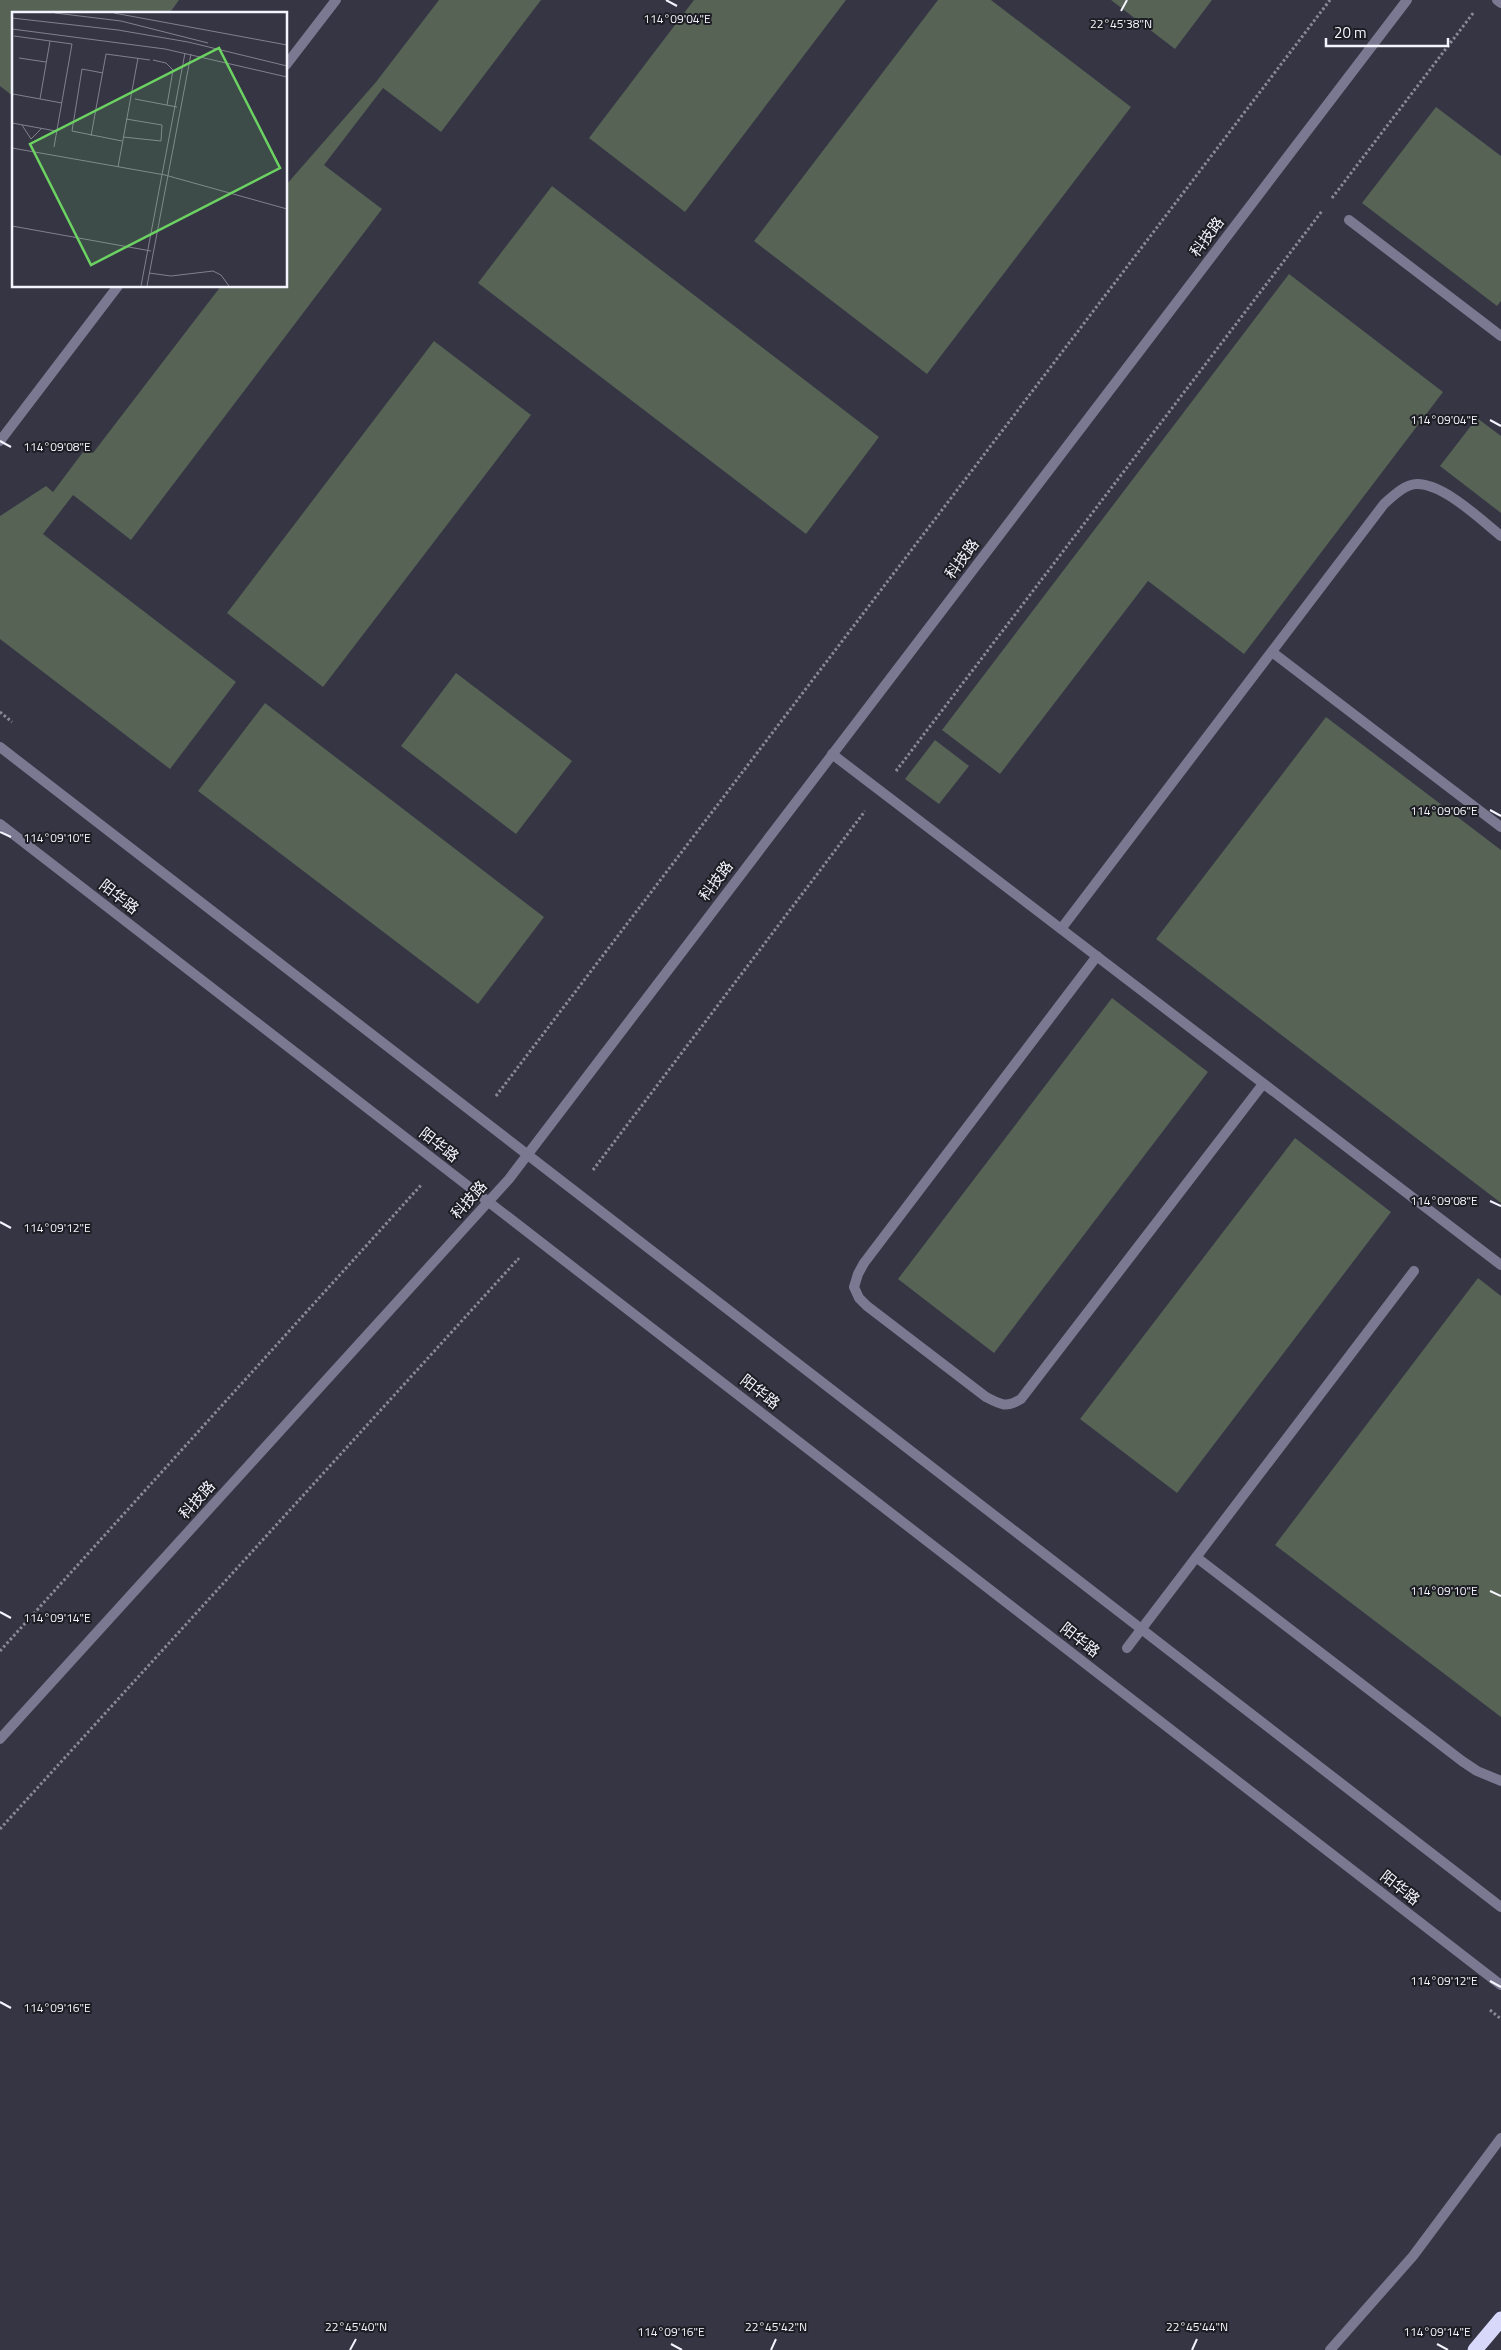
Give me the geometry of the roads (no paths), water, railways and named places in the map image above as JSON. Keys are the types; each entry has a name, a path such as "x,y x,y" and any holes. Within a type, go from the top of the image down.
{"highway":[{"path":"1475,2350 1501,2319"}],"street":[{"path":"288,62 336,0"},
{"name":"科技路","path":"0,1739 488,1201 527,1155 1407,0"},
{"path":"1497,0 1501,3"},
{"path":"1349,220 1497,333 1501,321"},
{"path":"0,441 116,288"},
{"path":"1061,929 1384,504 1398,491 1415,484 1434,488 1449,496 1501,536"},
{"path":"1272,652 1501,827"},
{"path":"0,747 1501,1907"},
{"path":"832,754 1501,1265"},
{"name":"阳华路","path":"0,824 1501,1984"},
{"path":"1097,956 864,1263 854,1287 867,1306 986,1397 998,1404 1010,1405 1021,1399 1263,1084"},
{"path":"1127,1648 1414,1271"},
{"path":"1196,1557 1462,1761 1478,1771 1501,1781"},
{"path":"1330,2350 1413,2256 1501,2138"}]}
